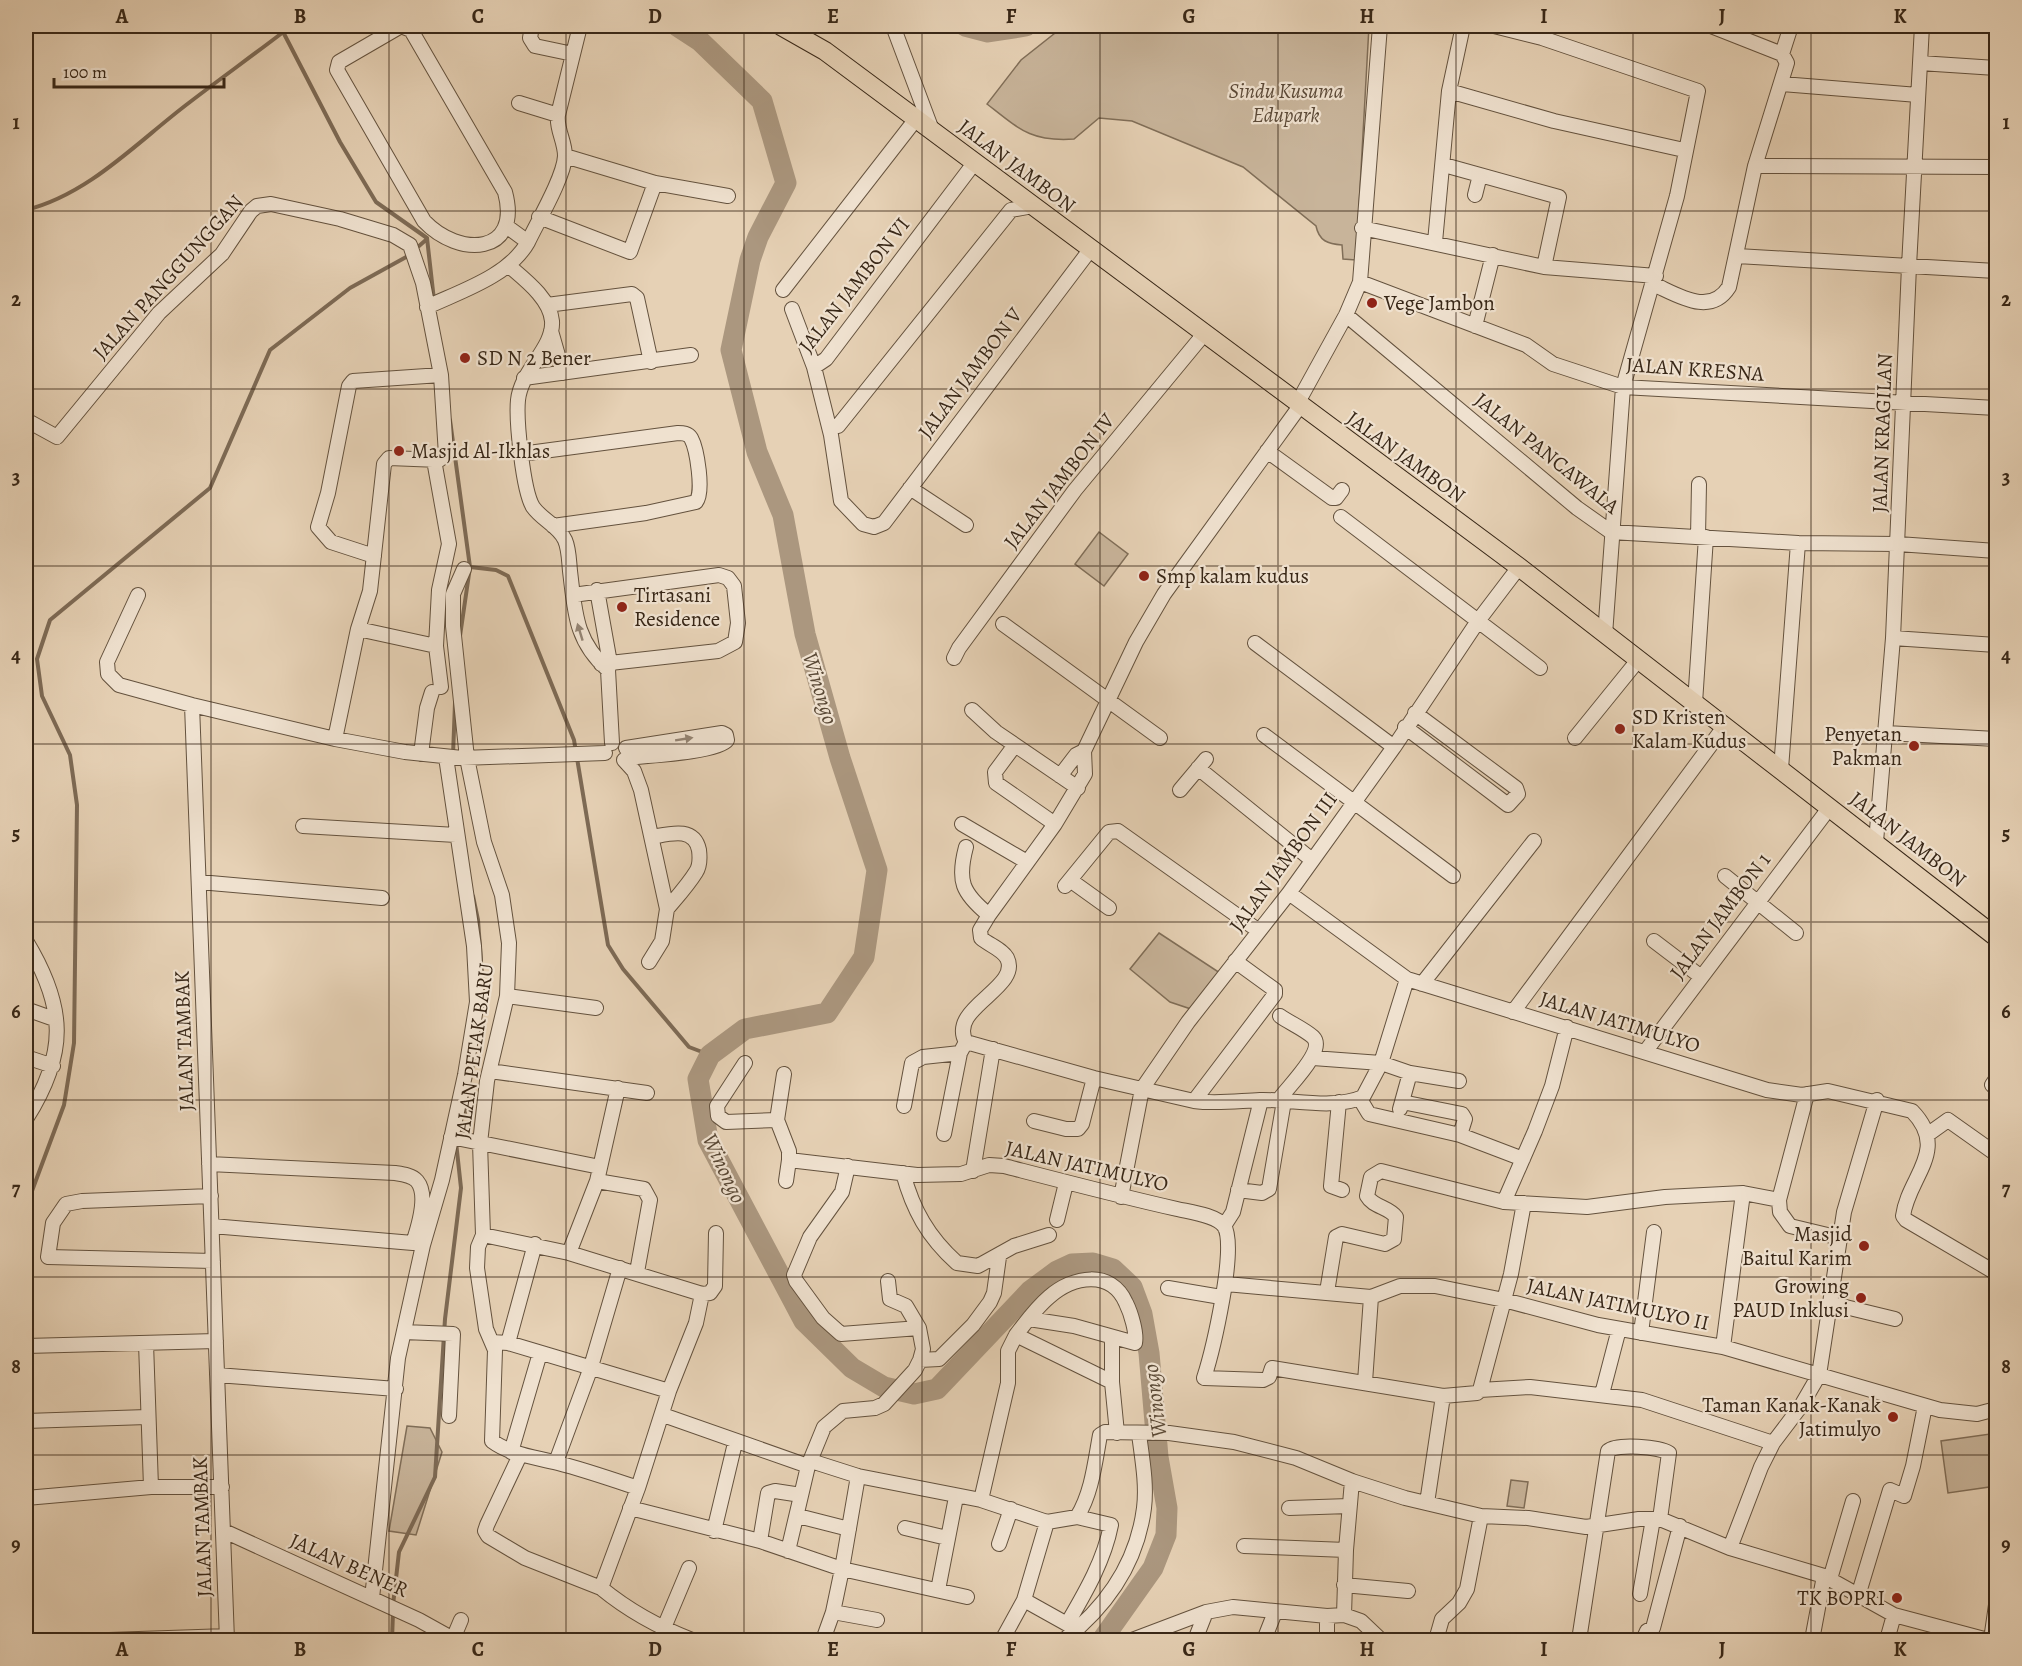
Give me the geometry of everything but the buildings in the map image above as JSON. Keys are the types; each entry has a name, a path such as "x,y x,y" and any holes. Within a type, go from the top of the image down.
{"main road":[{"name":"JALAN JAMBON","path":"781,26 825,51 1298,405 1519,567 1996,937"}],"street":[{"path":"532,26 530,38 535,46 573,54"},
{"path":"335,739 358,629 370,591 385,460 392,458 444,459 447,452 433,304 490,277 522,253 528,242 565,156 558,115 580,26"},
{"path":"893,26 932,130"},
{"path":"944,1134 963,1048 962,1022 1006,976 1008,970 1008,961 1003,953 981,938 980,930 1078,788 1087,770 1082,758 1084,751 1107,700 1164,594 1298,405 1347,315 1360,282 1362,228 1380,26"},
{"path":"1435,242 1444,165 1449,91 1463,26"},
{"path":"1494,26 1542,38 1698,90 1684,150 1677,196 1623,387 1605,635"},
{"path":"1362,228 1544,267 1654,280 1693,302 1706,303 1724,295 1729,287 1737,256 1755,166 1787,63 1783,56 1711,26"},
{"path":"1783,56 1791,26"},
{"name":"JALAN KRAGILAN","path":"1876,842 1893,638 1905,404 1908,266 1921,26"},
{"path":"401,27 407,27 502,184 507,200 506,226 493,242 477,246 462,246 441,237 424,221 337,70 339,62 401,27"},
{"path":"1920,63 1996,68"},
{"path":"1782,84 1918,95"},
{"path":"1449,91 1554,121 1684,150"},
{"path":"519,103 558,115"},
{"path":"783,290 916,119"},
{"path":"565,156 655,183 728,196"},
{"name":"JALAN JAMBON VI","path":"884,522 874,527 863,524 841,501 831,435 814,367 826,359 975,162"},
{"path":"1444,165 1559,197 1544,267"},
{"path":"1755,166 1996,167"},
{"path":"1475,195 1480,175"},
{"path":"539,216 630,252 655,183"},
{"name":"JALAN PANGGUNGGAN","path":"26,420 57,437 159,313 215,262 228,247 245,217 257,206 264,204 340,219 402,238 414,254 433,304"},
{"path":"838,426 1011,210 1033,206"},
{"path":"506,226 528,242"},
{"path":"493,242 547,305 551,331 563,373"},
{"name":"JALAN JAMBON V","path":"884,522 1090,250"},
{"path":"1475,326 1493,255"},
{"path":"1737,256 1996,270"},
{"name":"JALAN KRESNA","path":"1360,282 1526,345 1553,364 1623,387 1996,408"},
{"path":"547,305 632,294 637,298 651,362"},
{"path":"792,309 814,367"},
{"name":"JALAN PANCAWALA","path":"1347,315 1577,508 1611,532 1798,543 1898,544 1996,551"},
{"path":"551,331 524,378 517,407 521,454 531,503 566,540 573,595 583,641 606,666"},
{"name":"JALAN JAMBON IV","path":"954,658 1075,490 1204,334"},
{"path":"524,378 691,355"},
{"path":"374,556 331,542 318,527 328,493 349,386 353,381 441,375"},
{"path":"521,454 678,433 685,434 691,439 701,487 696,502 646,513 554,526"},
{"path":"1267,451 1332,498 1336,498 1342,490"},
{"path":"421,754 427,708 436,689 439,590 449,544 434,460"},
{"path":"1695,703 1702,537 1699,484"},
{"path":"910,488 966,525"},
{"path":"1341,517 1540,668"},
{"path":"1781,769 1798,543"},
{"name":"JALAN JAMBON III","path":"1121,1197 1142,1089 1188,1022 1288,893 1394,747 1415,712 1478,621 1519,567"},
{"path":"372,1598 398,1358 471,1044 477,987 472,935 456,835 453,594 464,569"},
{"path":"573,595 718,575 728,578 734,586 738,637 732,646 718,651 606,666"},
{"path":"597,590 606,666 609,748 612,762 625,755 709,741"},
{"path":"138,595 107,662 108,674 119,685 335,739 456,758 609,748 620,742 634,771 652,837 667,909 662,941 658,951 649,962"},
{"path":"1003,624 1160,738"},
{"path":"358,629 436,646"},
{"path":"1893,638 1996,645"},
{"path":"1255,643 1394,747"},
{"path":"1575,738 1639,658"},
{"name":"JALAN TAMBAK","path":"192,705 227,1638"},
{"path":"972,710 1015,745 1078,788"},
{"path":"1405,727 1508,806 1518,794 1516,788 1415,712"},
{"path":"1513,1012 1724,727"},
{"path":"1886,733 1996,739"},
{"path":"1264,735 1453,876"},
{"path":"1015,745 995,772 996,783 1054,824"},
{"path":"1060,776 1076,755 1084,751"},
{"name":"JALAN PETAK BARU","path":"456,758 506,909 509,943 507,996 490,1071 480,1143 483,1235 478,1247 477,1268 486,1329 495,1350 492,1441 515,1453"},
{"path":"1180,790 1202,764 1312,860"},
{"name":"JALAN JAMBON 1","path":"1645,1052 1700,976 1830,807"},
{"path":"962,824 1027,862"},
{"path":"303,826 456,835"},
{"path":"1108,908 1067,883 1109,832 1118,831 1259,931"},
{"path":"652,837 683,833 690,836 698,847 700,857 696,872 667,909"},
{"path":"1422,984 1534,841"},
{"path":"966,847 963,888 971,901 989,915"},
{"path":"1725,876 1796,933"},
{"path":"199,882 381,898"},
{"name":"JALAN JATIMULYO","path":"1288,893 1407,979 1767,1090 1807,1094 1822,1090 1877,1100 1912,1111 1920,1119 1927,1135"},
{"path":"26,941 31,958 49,983 57,1033 52,1066 28,1112"},
{"path":"1654,941 1700,976"},
{"path":"1194,1101 1275,994 1275,990 1235,961"},
{"path":"904,1106 912,1063 923,1057 963,1048 993,1048 1094,1078 1194,1101 1217,1104 1260,1100 1339,1102 1360,1099 1365,1095 1381,1063 1407,979"},
{"path":"507,996 596,1008"},
{"path":"26,1009 54,1019"},
{"path":"1238,1190 1262,1193 1269,1190 1281,1101 1313,1058 1316,1045 1312,1037 1280,1016"},
{"path":"1504,1202 1552,1086 1567,1027"},
{"path":"974,1171 993,1048"},
{"path":"26,1057 52,1066"},
{"path":"1313,1058 1381,1063 1410,1073 1459,1081"},
{"path":"745,1063 717,1106 718,1116 726,1122 777,1120"},
{"path":"490,1071 646,1093"},
{"path":"1397,1120 1410,1073"},
{"path":"784,1074 777,1120 789,1151 786,1181"},
{"path":"1034,1121 1066,1129 1078,1129 1082,1124 1094,1078"},
{"path":"569,1253 599,1174 618,1088"},
{"path":"1807,1094 1779,1200 1780,1212 1790,1226 1840,1238"},
{"path":"1360,1099 1369,1114 1460,1135 1522,1159"},
{"path":"1260,1100 1232,1217 1224,1226 1229,1252 1226,1284 1221,1297 1204,1378 1263,1380 1269,1377 1272,1368 1443,1396 1471,1395 1480,1390 1530,1387 1602,1394 1642,1400 1773,1443"},
{"path":"1730,1548 1738,1521 1773,1443 1801,1406 1819,1375 1844,1212 1877,1100"},
{"path":"1339,1102 1331,1186 1342,1190"},
{"path":"1402,1102 1462,1114 1465,1119 1460,1135"},
{"path":"1996,1154 1948,1120 1927,1135 1926,1159 1904,1211 1906,1220 1996,1273"},
{"path":"451,1137 599,1174 644,1189 650,1200 637,1272"},
{"name":"JALAN JATIMULYO","path":"789,1160 903,1173 944,1174 974,1171 989,1166 1004,1166 1121,1197 1209,1217 1224,1226"},
{"path":"209,1164 395,1173 412,1177 419,1183 422,1191 422,1204 413,1243 212,1226"},
{"path":"848,1166 842,1192 810,1237 796,1269 795,1281 823,1318 842,1334 919,1328"},
{"path":"1326,1292 1336,1237 1342,1234 1385,1244 1394,1239 1397,1224 1394,1214 1372,1202 1367,1196 1374,1173 1382,1171 1504,1202 1587,1208 1656,1198 1743,1193 1779,1200"},
{"path":"903,1173 911,1202 923,1226 957,1263 978,1266 999,1257 1014,1246 1049,1235"},
{"path":"1057,1220 1066,1183"},
{"path":"1723,1347 1743,1193"},
{"path":"211,1196 82,1201 66,1204 52,1223 48,1257 213,1261"},
{"path":"1480,1390 1504,1300 1524,1203"},
{"path":"1641,1333 1654,1232"},
{"path":"483,1235 535,1244 569,1253 637,1272 702,1294 712,1292 715,1286 716,1233"},
{"path":"508,1343 535,1244"},
{"path":"920,1360 939,1359 974,1325 994,1293 999,1257"},
{"path":"556,1462 591,1370 620,1268"},
{"path":"981,1500 1008,1383 1008,1351 1016,1335 1029,1319 1051,1295 1074,1282 1097,1279 1108,1282 1120,1292 1127,1305 1136,1340 1132,1343 1074,1326 1029,1319"},
{"path":"788,1551 809,1463 818,1439 830,1421 850,1409 875,1408 884,1404 915,1370 920,1360 923,1349 919,1328 906,1306 890,1299 888,1281"},
{"name":"JALAN JATIMULYO II","path":"1226,1284 1371,1297 1392,1288 1410,1284 1435,1286 1504,1300 1619,1329 1723,1347 1925,1406 1977,1414 1996,1408"},
{"path":"1168,1288 1221,1297"},
{"path":"601,1588 638,1488 669,1391 696,1323 702,1294"},
{"path":"1365,1382 1371,1297"},
{"path":"1829,1303 1895,1319"},
{"path":"1602,1394 1619,1329"},
{"path":"404,1332 453,1334 449,1416"},
{"path":"1016,1335 1112,1383"},
{"path":"1112,1338 1112,1383 1117,1433"},
{"path":"26,1346 216,1341"},
{"path":"492,1342 508,1343 591,1370 669,1391"},
{"path":"146,1343 147,1417 152,1487"},
{"path":"540,1353 515,1453 485,1531 488,1536 525,1558 601,1588 619,1603 667,1634 692,1641"},
{"path":"217,1375 396,1389"},
{"path":"1427,1503 1443,1396"},
{"path":"1858,1596 1890,1490 1904,1496 1913,1466 1925,1406"},
{"path":"663,1415 735,1443 858,1476 956,1497 981,1500 1047,1522 1077,1517 1111,1525 1108,1541 1064,1641"},
{"path":"26,1421 147,1417"},
{"path":"1077,1517 1092,1478 1100,1435 1105,1432 1168,1433 1234,1442 1275,1452 1352,1481 1481,1516 1528,1518 1598,1527 1657,1519 1680,1526 1730,1548 1827,1578 1894,1615 1990,1641 1996,1605"},
{"path":"1072,1627 1112,1592 1136,1550 1144,1507 1141,1434"},
{"path":"714,1531 735,1443"},
{"path":"1579,1641 1608,1451 1614,1447 1665,1450 1669,1453 1640,1594"},
{"path":"515,1453 556,1462 638,1488"},
{"path":"823,1641 833,1612 858,1476"},
{"path":"1344,1615 1346,1550 1352,1481"},
{"path":"26,1498 152,1487 222,1487"},
{"path":"760,1541 765,1500 770,1492 801,1496"},
{"path":"938,1590 956,1497"},
{"path":"1812,1641 1827,1578 1853,1501"},
{"path":"1288,1508 1349,1506"},
{"path":"630,1508 760,1541 842,1569 968,1597"},
{"path":"999,1544 1011,1509"},
{"path":"798,1516 849,1529"},
{"path":"1436,1641 1442,1619 1459,1603 1467,1589 1481,1516"},
{"path":"1002,1641 1024,1600 1047,1522"},
{"path":"1643,1641 1647,1631 1653,1628 1680,1526"},
{"path":"905,1528 947,1538"},
{"name":"JALAN BENER","path":"224,1532 419,1620 454,1640"},
{"path":"1244,1545 1346,1550"},
{"path":"667,1634 689,1568"},
{"path":"1344,1586 1408,1591"},
{"path":"1024,1600 1072,1627"},
{"path":"1132,1641 1206,1612 1233,1607 1327,1616 1344,1615 1361,1621 1381,1641"},
{"path":"833,1612 877,1620"},
{"path":"1196,1641 1206,1612"},
{"path":"1264,1641 1275,1612"},
{"path":"1887,1641 1894,1615"},
{"path":"1327,1616 1327,1641"},
{"path":"454,1640 461,1620"},
{"path":"109,1641 227,1638"}],"green space":[{"name":"Sindu Kusuma Edupark","path":"1064,26 1369,26 1356,260 1343,259 1342,245 1325,241 1319,235 1316,226 1243,167 1132,121 1099,118 1074,139 1036,136 1017,127 987,104 1021,60"},
{"path":"1099,532 1128,554 1104,586 1075,564"},
{"path":"1159,933 1220,973 1191,1009 1170,1002 1130,969"},
{"path":"407,1426 430,1428 442,1452 416,1535 389,1531"},
{"path":"1990,1434 1996,1486 1948,1493 1941,1441"},
{"path":"1511,1480 1528,1482 1524,1508 1507,1506"}],"waterway":[{"path":"280,26 340,142 376,202 427,238"},
{"name":"Winongo","path":"677,26 700,41 762,101 786,183 758,237 750,260 731,350 757,452 783,515 805,634 840,758 877,870 864,957 827,1013 745,1029 710,1055 698,1079 708,1140 804,1321 852,1368 884,1387 914,1394 937,1389 1030,1291 1057,1271 1072,1264 1093,1263 1113,1269 1132,1287 1142,1314 1149,1353 1158,1457 1167,1508 1166,1535 1153,1568 1102,1640"},
{"path":"965,26 988,32 1026,26"},
{"path":"26,210 71,192 92,179 282,33"},
{"path":"427,238 434,300"},
{"path":"419,246 427,239"},
{"path":"26,1207 64,1105 74,1043 77,805 70,755 42,696 37,659 50,620 210,488 270,350 350,288 408,256"},
{"path":"450,420 470,567 460,636"},
{"path":"470,567 496,570 508,576 574,740 608,945 623,969 689,1047 710,1055"},
{"path":"453,755 455,703"},
{"path":"473,896 478,920 483,990"},
{"path":"465,1114 467,1095"},
{"path":"393,1605 399,1552 435,1477 445,1319 461,1188 456,1142"},
{"path":"392,1640 393,1612"}],"place":[{"name":"Vege Jambon","path":"1372,303"},
{"name":"SD N 2 Bener","path":"465,358"},
{"name":"Masjid Al-Ikhlas","path":"399,451"},
{"name":"Smp kalam kudus","path":"1144,576"},
{"name":"Tirtasani Residence","path":"622,607"},
{"name":"SD Kristen Kalam Kudus","path":"1620,729"},
{"name":"Penyetan Pakman","path":"1914,746"},
{"name":"Masjid Baitul Karim","path":"1864,1246"},
{"name":"Growing PAUD Inklusi","path":"1861,1298"},
{"name":"Taman Kanak-Kanak Jatimulyo","path":"1893,1417"},
{"name":"TK BOPRI","path":"1897,1598"}]}
